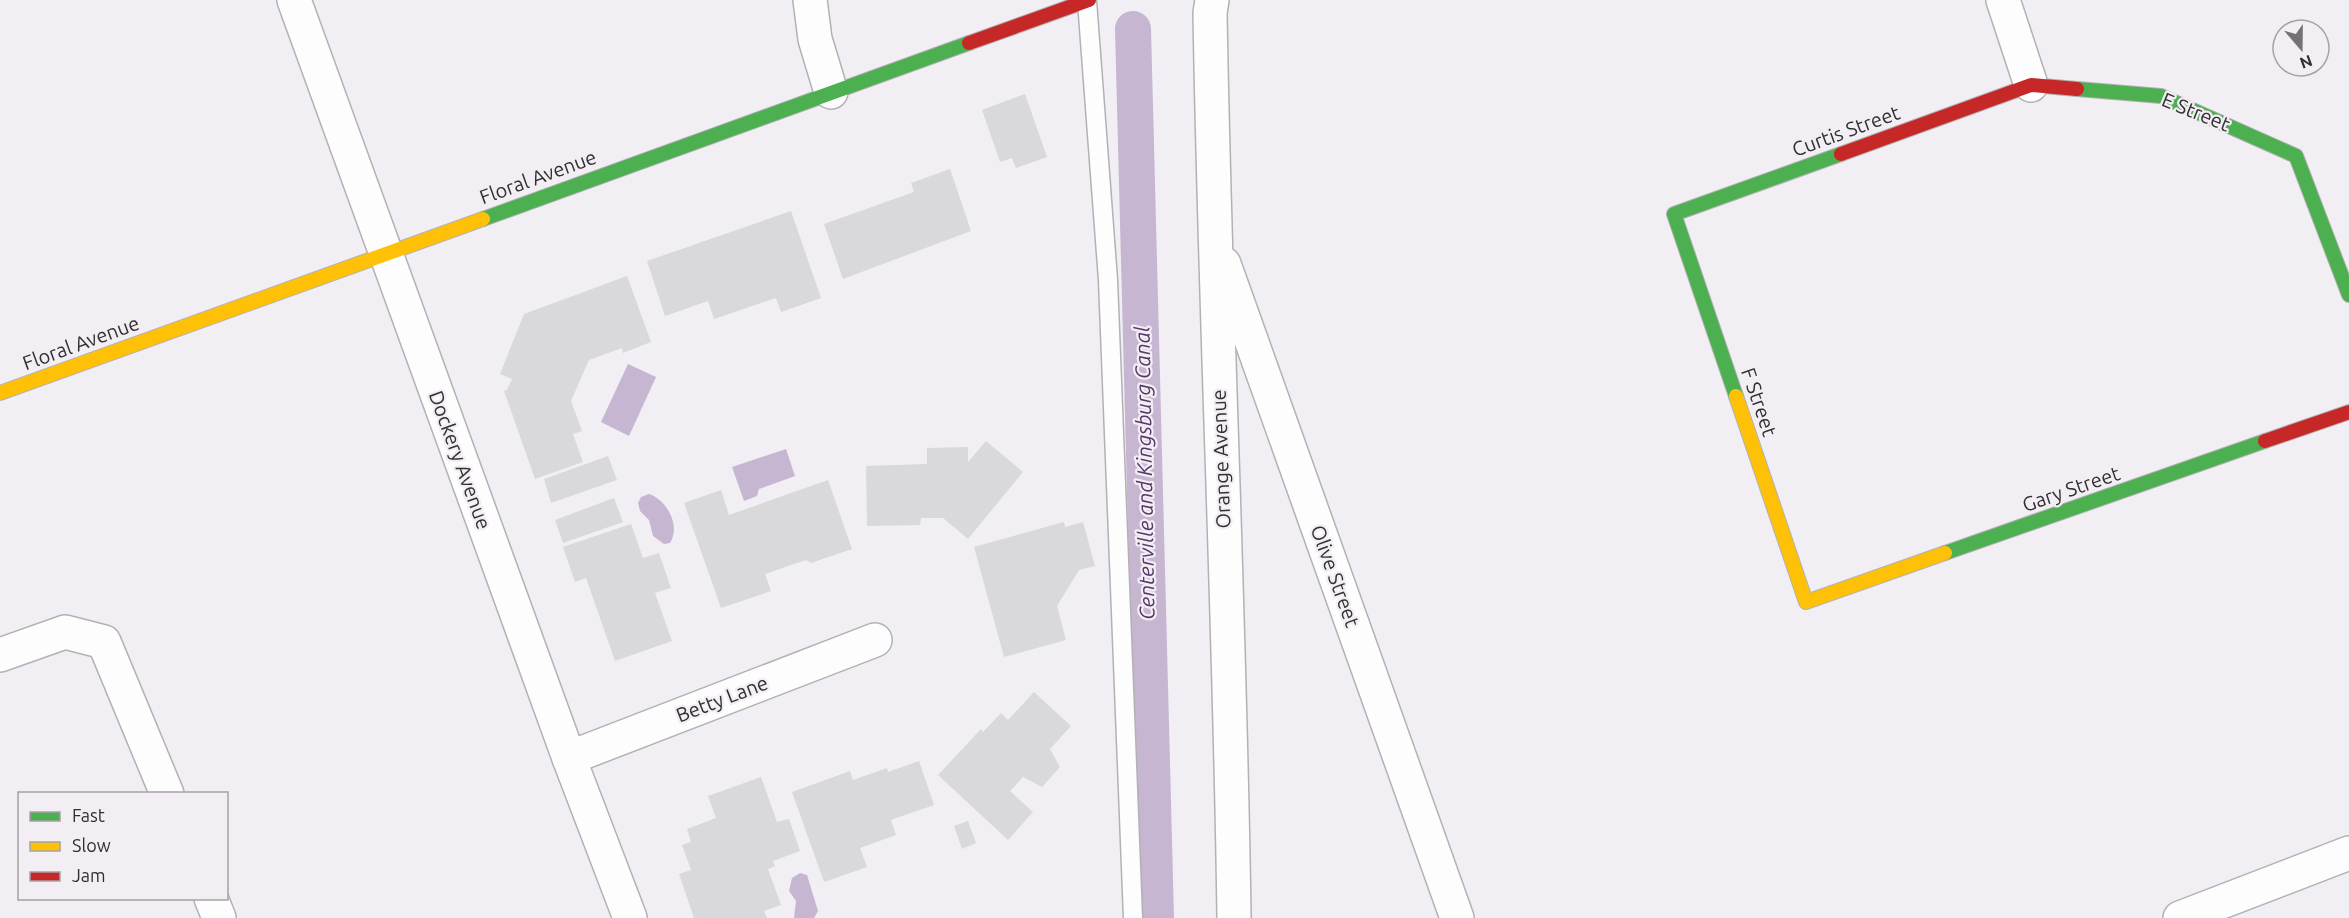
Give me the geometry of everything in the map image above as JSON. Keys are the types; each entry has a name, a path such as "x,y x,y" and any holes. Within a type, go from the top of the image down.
{"street":[{"name":"Dockery Avenue","path":"294,0 569,758 630,918"},
{"path":"810,0 815,39 831,92"},
{"name":"Floral Avenue","path":"0,393 1088,0"},
{"name":"Orange Avenue","path":"1212,0 1210,13 1214,234 1232,772 1234,918"},
{"path":"2003,0 2031,85"},
{"name":"Curtis Street","path":"1674,214 2031,85"},
{"name":"E Street","path":"2031,85 2161,96 2296,156 2349,295"},
{"name":"F Street","path":"1674,214 1806,602"},
{"name":"Olive Street","path":"1214,234 1457,918"},
{"name":"Gary Street","path":"1806,602 2349,412"},
{"path":"0,655 65,632 104,642 166,792"},
{"name":"Betty Lane","path":"569,758 875,640"},
{"path":"2180,918 2349,853"},
{"path":"212,900 219,918"}],"lane":[{"path":"1088,0 1108,280 1133,918"}],"shaded area":[{"path":"628,364 656,377 629,436 601,422"},
{"path":"786,449 795,476 759,489 757,496 744,501 732,467"},
{"path":"649,494 656,497 670,514 674,529 670,543 664,544 653,536 649,520 640,511 638,503 641,497"},
{"path":"800,873 807,875 818,911 814,918 794,918 796,901 789,891 792,878"}],"building":[{"path":"1025,94 1047,157 1016,168 1012,158 1000,162 982,110"},
{"path":"950,169 971,231 843,279 824,224 914,192 911,183"},
{"path":"791,211 821,298 781,312 776,298 714,319 708,301 665,316 647,261"},
{"path":"627,276 651,342 623,353 622,348 589,360 571,401 582,431 573,434 583,462 535,479 504,391 507,390 512,379 500,374 524,314"},
{"path":"986,441 1023,472 968,539 943,518 921,518 920,525 867,526 866,466 927,464 927,448 968,447 968,462"},
{"path":"608,456 617,480 551,503 544,479"},
{"path":"828,480 852,549 811,563 806,560 765,574 771,591 721,608 684,503 721,490 729,515"},
{"path":"614,498 623,522 563,543 555,520"},
{"path":"1064,522 1065,527 1083,522 1095,566 1079,570 1057,606 1066,640 1004,657 974,547"},
{"path":"631,524 643,558 659,553 671,588 655,593 672,641 615,661 586,578 575,582 563,547"},
{"path":"1034,692 1071,726 1050,749 1060,767 1042,787 1023,777 1010,791 1033,812 1008,840 938,775 981,729 983,732 1001,713 1008,720"},
{"path":"919,761 934,805 891,820 896,835 860,848 867,867 824,882 792,792 850,771 853,780 887,768 888,772"},
{"path":"761,777 777,822 789,819 800,851 773,861 775,866 768,869 781,905 764,911 767,918 694,918 679,874 691,870 682,845 691,842 687,829 716,818 708,796"},
{"path":"968,821 976,843 962,849 954,826"}],"waterway":[{"name":"Centerville and Kingsburg Canal","path":"1133,29 1156,918"}],"traffic: fast":[{"path":"483,219 969,43"},
{"path":"2077,89 2161,96 2296,156 2349,295"},
{"path":"1736,396 1674,214 1841,154"},
{"path":"1945,553 2265,441"}],"traffic: slow":[{"path":"0,393 483,219"},
{"path":"1736,396 1806,602 1945,553"}],"traffic: jam":[{"path":"969,43 1089,0"},
{"path":"1841,154 2031,85 2077,89"},
{"path":"2265,441 2349,412"}]}
